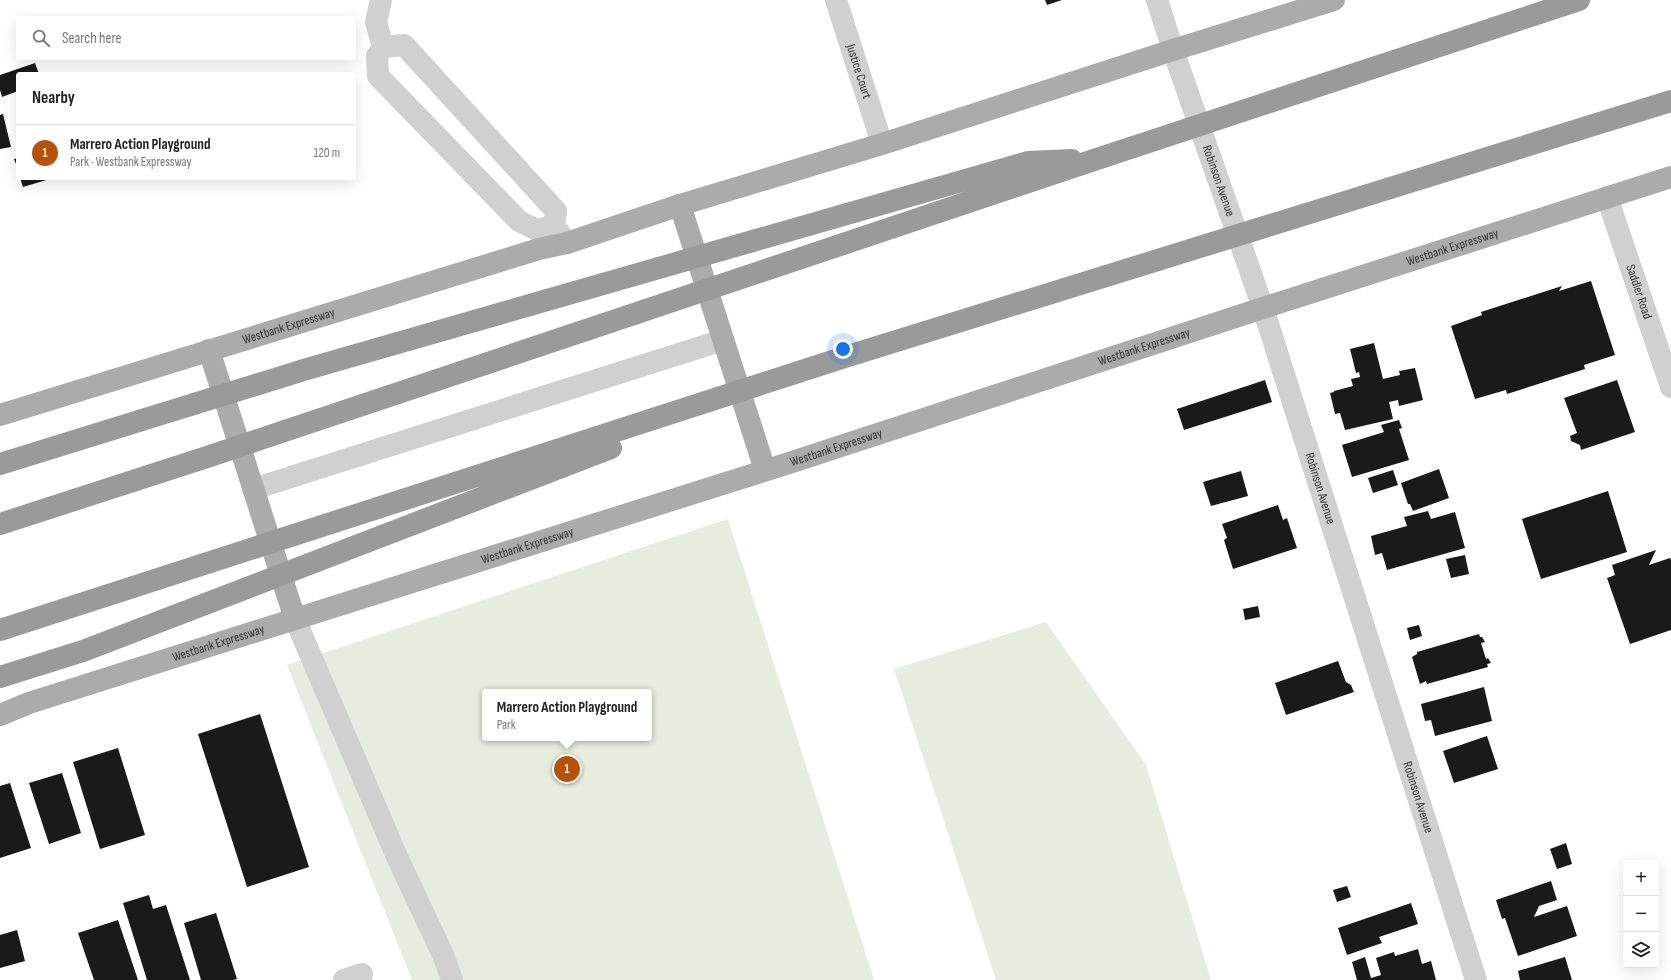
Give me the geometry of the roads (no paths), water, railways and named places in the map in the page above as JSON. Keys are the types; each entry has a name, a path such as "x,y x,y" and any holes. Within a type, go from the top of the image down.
{"highway":[{"path":"0,524 207,457 1097,159 1579,0"},
{"path":"0,630 848,356 1671,101"},
{"path":"0,464 308,369 1028,162 1097,159"},
{"path":"0,677 90,648 848,356"}],"main road":[{"name":"Westbank Expressway","path":"0,415 532,251 567,243 1334,0"},
{"name":"Westbank Expressway","path":"0,715 29,703 765,470 1671,177"},
{"path":"680,206 765,470"},
{"path":"209,350 295,620"}],"street":[{"path":"381,0 376,22 383,47 377,56 378,76 519,221 537,230 554,226"},
{"name":"Justice Court","path":"836,0 882,144"},
{"name":"Robinson Avenue","path":"1157,0 1263,308 1476,980"},
{"path":"383,47 404,45 556,212 554,226 567,243"},
{"name":"Saddler Road","path":"1608,197 1671,387"},
{"path":"253,489 723,340"},
{"path":"295,620 398,859 444,957 452,980"}],"place":[{"name":"Marrero Action Playground","path":"567,769"}]}
